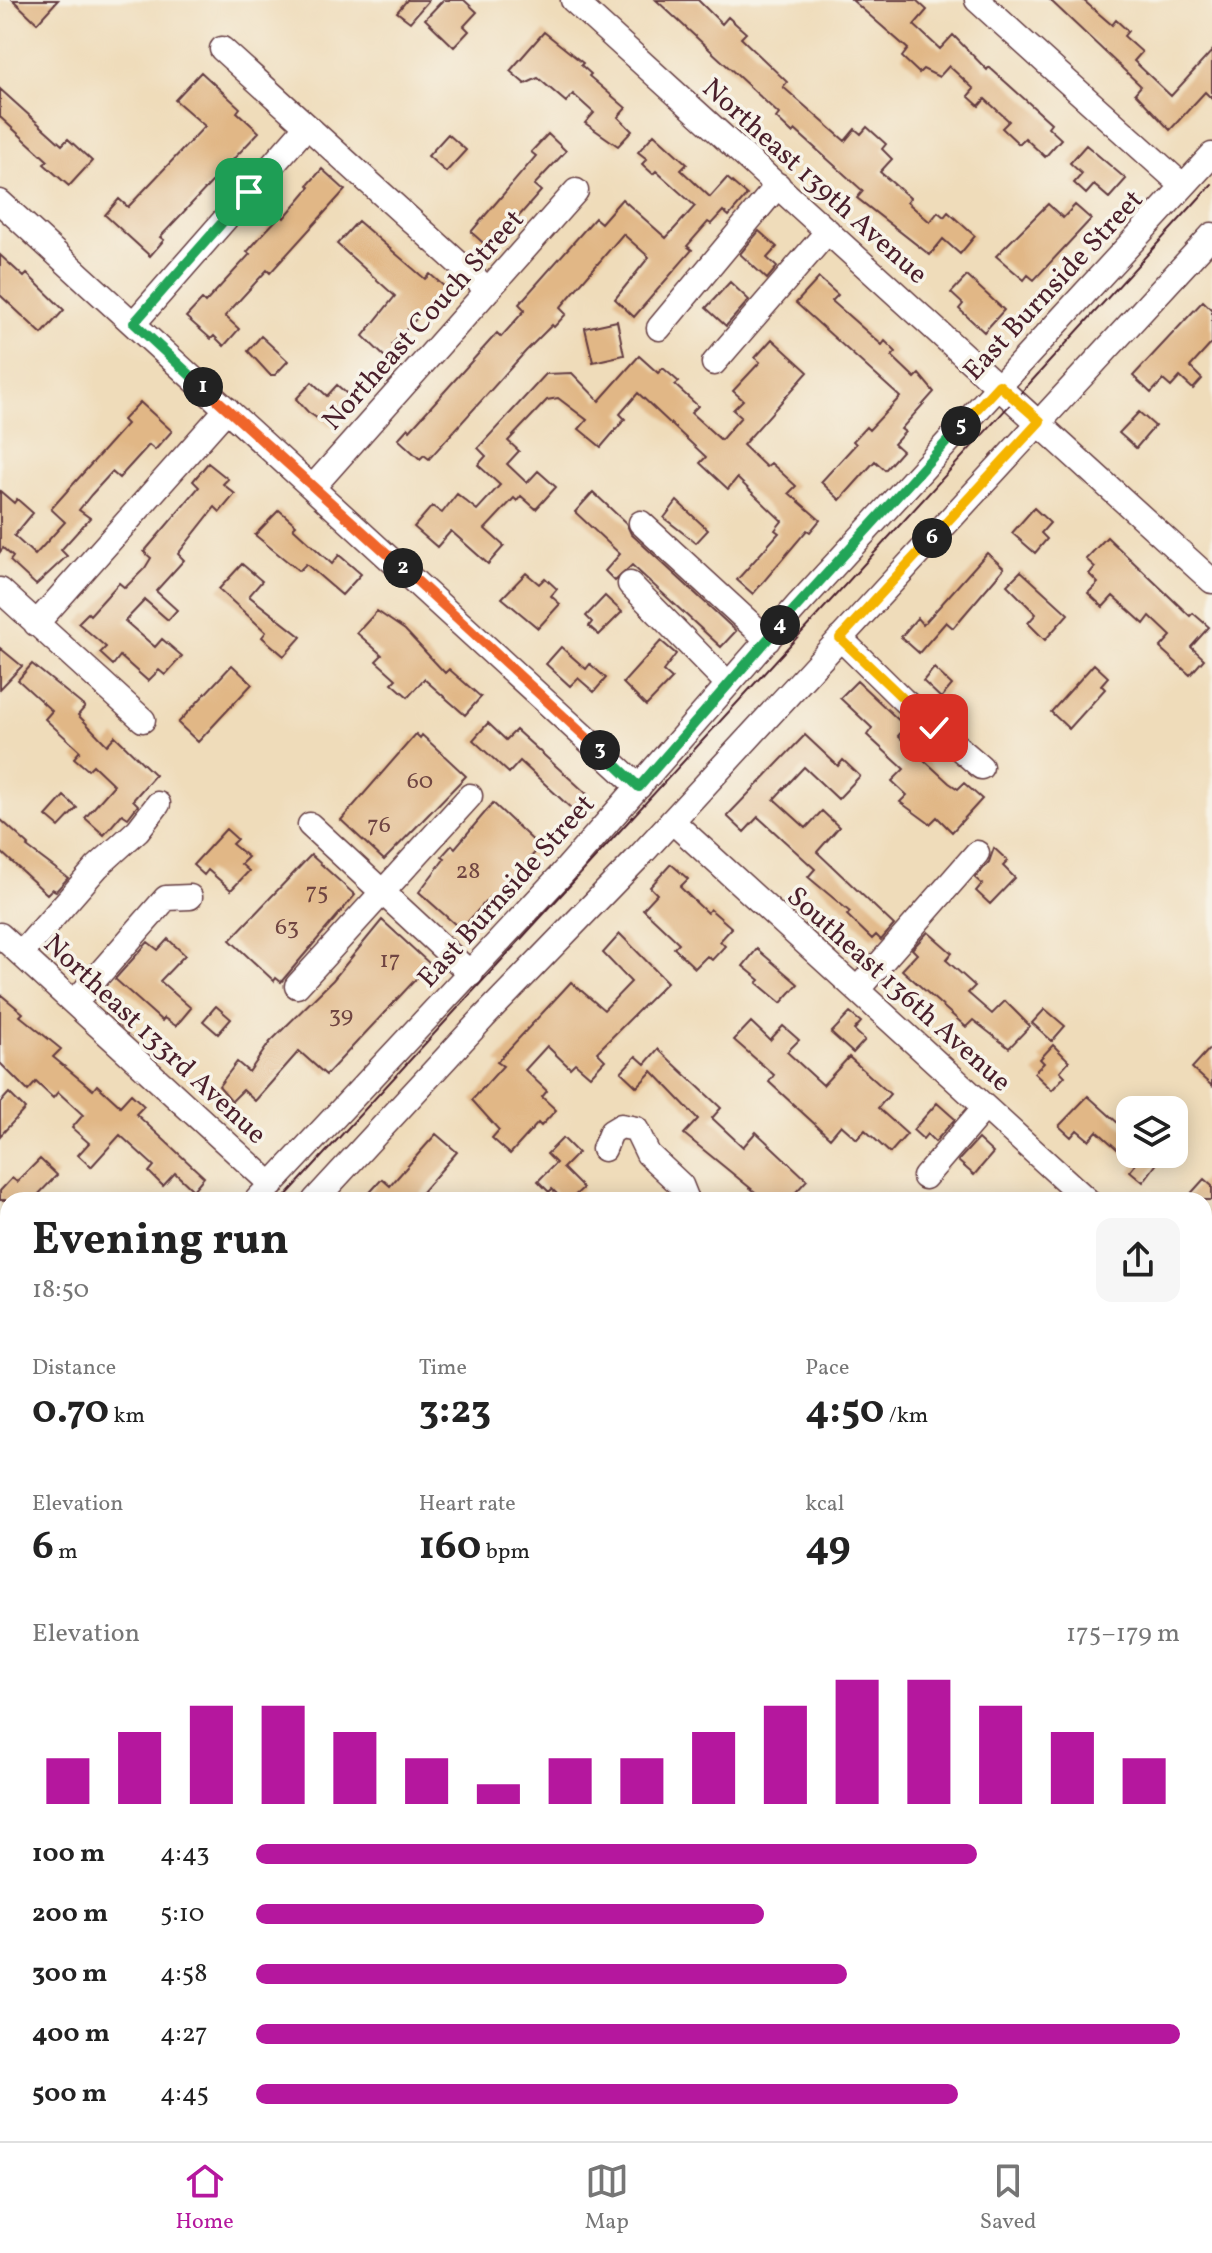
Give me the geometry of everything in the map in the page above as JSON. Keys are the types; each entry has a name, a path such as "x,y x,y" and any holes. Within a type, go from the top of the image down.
{"street":[{"name":"Northeast 139th Avenue","path":"573,0 1209,573"},
{"path":"977,0 1183,186"},
{"path":"222,49 488,290"},
{"path":"134,323 306,127"},
{"name":"East Burnside Street","path":"266,1192 471,974 728,684 1212,155"},
{"path":"659,328 778,185"},
{"name":"Northeast Couch Street","path":"313,487 576,191"},
{"path":"0,202 639,787"},
{"path":"714,363 828,231"},
{"path":"322,1192 484,1017 672,821 1212,235"},
{"path":"36,624 227,409"},
{"path":"641,523 768,640"},
{"path":"630,584 728,684"},
{"path":"0,590 143,720"},
{"path":"840,638 903,700 981,767"},
{"path":"297,986 470,796"},
{"path":"21,954 97,867 138,830 158,804"},
{"name":"Southeast 136th Avenue","path":"672,821 1078,1192"},
{"path":"310,825 471,974"},
{"path":"857,990 977,853"},
{"path":"74,1003 166,898 190,897"},
{"name":"Northeast 133rd Avenue","path":"0,935 74,1003 264,1192"},
{"path":"925,1177 985,1107"},
{"path":"604,1149 611,1132 621,1126 636,1129 648,1154 681,1185 684,1192"}],"building":[{"path":"13,0 58,0 37,23"},
{"path":"407,0 429,0 410,22 397,12"},
{"path":"443,0 464,0 477,12 464,26 469,31 454,47 425,19"},
{"path":"656,0 698,0 722,24 728,17 746,33 741,38 787,82 783,87 845,141 855,129 861,134 867,127 886,144 882,149 892,159 880,172 910,198 907,202 930,222 938,212 944,217 948,212 975,236 960,254 943,239 930,255 857,198 863,191 795,130 792,133 776,118 779,114"},
{"path":"852,0 916,0 927,10 914,25 940,49 953,35 987,70 989,67 1051,123 1048,127 1061,139 1045,157 1025,138 1019,144 1002,128 1009,121 985,99 979,106 968,96 974,89 949,66 939,77 923,69 919,73 902,57 908,49"},
{"path":"1050,0 1083,0 1112,25 1116,20 1128,31 1124,36 1142,52 1134,61 1171,96 1212,51 1212,99 1205,92 1170,130 1135,93 1141,86"},
{"path":"544,32 583,63 581,65 591,74 589,76 626,108 618,117 632,131 618,146 585,123 594,113 573,94 566,102 538,78 525,84 510,71"},
{"path":"201,72 240,108 237,112 259,132 160,237 164,240 150,256 105,215 119,199 128,207 205,126 175,100"},
{"path":"0,89 62,145 68,139 92,161 69,186 44,164 48,161 0,117"},
{"path":"448,134 466,150 446,172 428,156"},
{"path":"548,134 566,151 534,185 541,191 490,249 471,232 536,156 531,152"},
{"path":"654,134 687,164 681,170 710,197 727,178 747,195 729,216 723,211 711,224 708,222 687,246 692,250 634,317 615,299 649,257 623,234 560,308 566,314 526,351 429,459 424,455 420,459 398,439 408,428 410,430 497,333 501,337 525,310 519,304 595,218 601,223 622,199 666,238 695,206 656,171 653,174 642,164 647,159 638,152"},
{"path":"1086,145 1126,179 1109,198 1094,185 1086,194 1074,183 1082,174 1070,163"},
{"path":"322,169 345,190 270,273 267,270 225,316 239,329 224,346 214,336 211,339 186,317 202,300 205,303 281,215 284,218"},
{"path":"1048,204 1063,218 1075,205 1091,219 1034,280 1028,275 1024,280 996,256"},
{"path":"358,221 425,279 430,274 446,288 392,344 396,349 387,359 363,336 395,296 337,244"},
{"path":"759,231 777,247 767,258 777,267 767,279 740,254"},
{"path":"0,255 24,277 27,274 64,310 42,334 0,295"},
{"path":"967,276 1004,310 984,332 959,309 963,304 951,293"},
{"path":"819,278 838,295 832,301 882,345 885,341 896,352 892,356 915,378 919,374 934,392 901,429 905,432 894,444 902,451 885,470 875,461 840,500 821,482 856,444 853,441 866,427 869,430 900,397 796,303"},
{"path":"730,282 749,300 726,326 706,308"},
{"path":"1203,301 1212,310 1212,343 1190,367 1202,379 1193,389 1180,377 1171,387 1163,380 1151,393 1133,376"},
{"path":"617,321 624,355 593,362 585,328"},
{"path":"261,336 288,361 275,375 270,375 248,351"},
{"path":"772,339 808,372 743,445 766,467 771,463 796,486 789,493 820,520 810,532 807,530 753,594 737,580 779,533 775,530 782,521 737,478 728,489 700,463 706,457 638,393 620,414 625,419 601,447 579,429 587,420 558,398 547,400 508,441 519,451 507,464 527,483 538,471 556,487 536,509 521,496 517,501 514,498 485,529 504,546 488,564 451,531 437,547 414,527 432,506 442,513 457,494 477,510 500,485 478,465 486,456 478,448 546,374 572,373 599,401 639,356 658,373 663,368 679,382 675,385 698,406 691,413 721,440 741,417 733,410 743,400 733,391 760,362 755,358"},
{"path":"312,382 327,396 337,385 355,401 330,427 308,412 296,399"},
{"path":"140,402 172,431 155,450 149,445 119,478 112,472 91,495 79,510 90,518 61,550 67,556 36,585 10,561 13,557 3,548 0,552 0,491 14,503 17,499 33,513 14,536 35,555 65,522 51,509 127,424 123,420"},
{"path":"1139,412 1155,426 1136,448 1119,433"},
{"path":"208,463 228,479 223,484 235,494 220,512 215,507 178,554 184,560 156,591 177,610 168,620 145,600 125,621 155,647 162,639 182,656 165,675 159,670 148,681 120,656 113,665 100,653 106,647 78,623 88,613 90,615 119,583 125,588 145,568 151,558 144,552 199,487 193,481"},
{"path":"593,492 626,523 631,534 736,631 721,647 632,565 615,581 605,571 620,554 575,512"},
{"path":"677,501 708,530 696,543 664,518"},
{"path":"1034,508 1050,523 1041,533 1047,539 1035,553 1012,533"},
{"path":"279,510 296,525 293,528 332,564 339,555 361,574 342,595 306,564 299,571 255,535"},
{"path":"1107,537 1190,616 1193,613 1209,627 1191,647 1204,659 1190,675 1160,648 1171,636 1150,616 1144,624 1113,596 1103,607 1088,593 1098,583 1089,574 1095,567 1086,559"},
{"path":"987,553 1004,568 953,628 946,622 919,653 901,637 917,618 923,625"},
{"path":"242,564 262,581 249,596 301,637 284,656 262,637 266,632 219,589"},
{"path":"1021,571 1068,614 1045,640 1028,623 1036,614 1007,585"},
{"path":"526,573 539,584 545,578 557,589 551,596 560,604 538,628 502,598"},
{"path":"605,596 622,612 599,635 589,626 592,622 586,616"},
{"path":"377,611 405,630 445,673 449,669 481,697 465,715 424,679 408,697 392,683 396,679 376,661 382,655 357,633"},
{"path":"661,641 676,654 663,671 672,679 646,706 623,683"},
{"path":"561,647 586,669 590,664 606,678 594,692 578,678 570,686 546,664"},
{"path":"0,648 22,666 0,689"},
{"path":"32,664 85,707 78,715 107,745 115,736 155,775 133,800 138,805 128,818 122,814 104,835 85,818 114,785 93,765 88,770 74,758 80,751 45,719 52,711 18,680"},
{"path":"1094,664 1108,677 1101,685 1105,689 1069,729 1051,712"},
{"path":"232,665 252,684 198,742 178,723"},
{"path":"934,668 952,685 941,698 923,681"},
{"path":"857,681 906,727 898,736 949,783 958,789 964,783 982,799 952,832 937,817 930,824 900,802 907,795 892,781 904,769 867,735 872,728 840,698"},
{"path":"488,723 506,740 516,730 587,794 573,810 520,761 509,773 473,740"},
{"path":"416,734 420,738 422,735 466,776 384,860 341,820"},
{"path":"805,735 838,766 843,760 860,776 838,799 804,767 774,799 806,828 822,811 839,827 817,852 894,925 881,940 876,935 872,939 847,915 850,912 808,877 815,869 758,817 744,832 727,816"},
{"path":"64,796 77,808 59,827 46,816"},
{"path":"493,803 540,847 491,901 489,898 463,927 459,923 457,926 419,892 445,858 442,856 452,845 455,848"},
{"path":"0,819 29,845 27,847 68,878 56,891 52,889 47,894 0,851"},
{"path":"226,829 237,839 232,844 248,857 241,864 249,871 231,890 208,870 204,875 193,865"},
{"path":"994,848 1008,861 1003,866 1015,878 990,904 976,891 982,884 975,878 989,862"},
{"path":"311,855 355,895 281,982 276,978 274,981 230,940"},
{"path":"671,864 688,879 680,887 707,913 710,909 732,928 720,941 725,946 712,960 707,956 695,968 674,948 679,943 643,909 657,894 650,887"},
{"path":"382,920 430,964 326,1075 299,1051 255,1101 243,1090 232,1101 219,1086 237,1062 249,1072 270,1042 333,980"},
{"path":"928,932 952,953 946,960 975,986 968,993 992,1014 1005,1001 1030,1026 1009,1048 973,1020 966,1027 902,970 917,954 912,949"},
{"path":"620,934 667,982 597,1052 605,1060 590,1076 575,1063 570,1068 547,1046 525,1070 547,1091 542,1097 556,1110 541,1126 538,1123 510,1154 492,1138 499,1130 472,1100 503,1066 497,1062 571,982 604,1010 631,982 603,953"},
{"path":"168,939 185,955 160,981 191,1008 176,1026 164,1018 162,1021 115,979 148,942 158,950"},
{"path":"757,949 798,984 781,1003 757,983 760,980 743,966"},
{"path":"0,994 23,1013 20,1016 61,1049 53,1057 93,1090 97,1085 120,1106 131,1094 144,1106 136,1114 204,1177 193,1190 175,1173 163,1186 149,1172 154,1166 120,1135 91,1167 78,1155 89,1143 72,1128 83,1115 58,1092 53,1098 36,1082 28,1091 0,1063"},
{"path":"216,1006 231,1019 218,1034 203,1021"},
{"path":"1045,1009 1065,1026 1052,1041 1032,1023"},
{"path":"850,1013 861,1022 854,1030 865,1040 853,1053 831,1033"},
{"path":"751,1022 770,1040 783,1026 799,1040 787,1052 823,1085 849,1057 890,1094 878,1108 907,1134 890,1153 865,1130 857,1139 841,1125 830,1138 769,1082 774,1075 734,1040"},
{"path":"1053,1045 1069,1061 1060,1071 1065,1076 1052,1090 1034,1073 1044,1063 1040,1059"},
{"path":"1212,1046 1212,1086 1192,1068"},
{"path":"658,1049 721,1108 712,1118 743,1147 756,1132 807,1180 796,1192 755,1192 684,1134 698,1119 652,1071 637,1087 621,1072 636,1056 645,1064"},
{"path":"9,1093 25,1109 0,1136 0,1103"},
{"path":"1088,1096 1116,1121 1116,1148 1097,1131 1089,1140 1077,1130 1071,1137 1059,1126"},
{"path":"937,1103 955,1119 935,1142 927,1134 923,1139 913,1130"},
{"path":"436,1134 457,1152 422,1192 370,1192 382,1179 390,1186"},
{"path":"563,1138 578,1153 563,1168 583,1188 579,1192 555,1192 552,1189 549,1192 538,1181 556,1163 547,1154"},
{"path":"978,1139 993,1153 974,1175 958,1161"},
{"path":"40,1159 57,1175 41,1192 0,1192 12,1178 17,1182"},
{"path":"1132,1168 1154,1168 1143,1182 1130,1171"},
{"path":"1204,1179 1212,1186 1212,1192 1192,1192"}],"tram line":[{"path":"289,1192 1212,184"}],"route":[{"path":"249,192 134,323 639,787 797,606 999,385 1040,421 840,638 934,728"}]}
